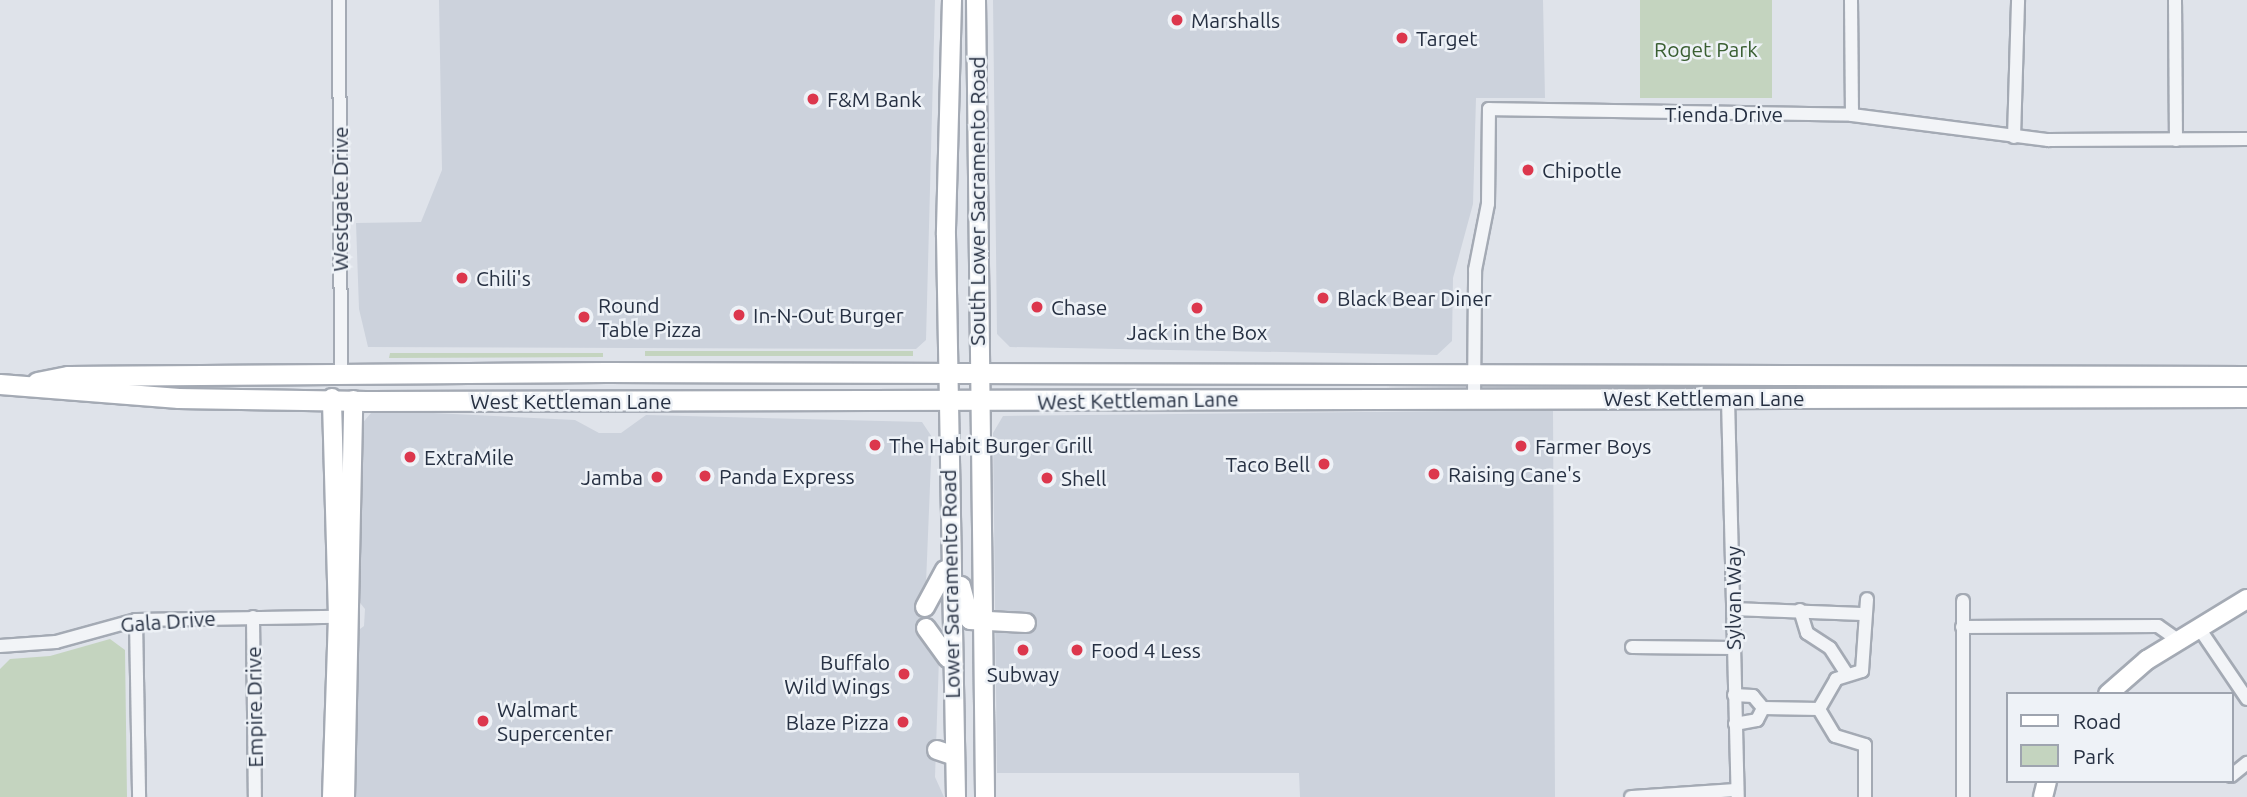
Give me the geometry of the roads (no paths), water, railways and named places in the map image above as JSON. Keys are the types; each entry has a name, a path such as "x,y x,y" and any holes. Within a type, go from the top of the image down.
{"main road":[{"name":"South Lower Sacramento Road","path":"947,372 952,0"},
{"name":"South Lower Sacramento Road","path":"976,0 977,401"},
{"name":"West Kettleman Lane","path":"29,384 68,376 341,373 1474,371 2247,376"},
{"name":"Lower Sacramento Road","path":"947,372 952,678 943,757 956,797"},
{"name":"Westgate Drive","path":"341,373 345,617"},
{"name":"West Kettleman Lane","path":"0,384 29,384 178,398 342,399 977,401 1474,397 2247,397"},
{"name":"Lower Sacramento Road","path":"977,401 985,797"},
{"path":"949,539 959,559 964,612 982,623 1026,624"},
{"path":"925,607 944,576 949,539"},
{"path":"2111,692 2247,599"},
{"path":"332,797 345,617"},
{"path":"345,617 345,797"},
{"path":"926,628 943,645 952,678"}],"street":[{"name":"Westgate Drive","path":"338,0 341,373"},
{"path":"1851,0 1852,115"},
{"path":"2014,137 2018,0"},
{"path":"2175,0 2176,140"},
{"name":"Tienda Drive","path":"1474,397 1489,109 1852,115 2014,137 2247,139"},
{"name":"Sylvan Way","path":"1728,399 1737,793"},
{"path":"1819,709 1827,688 1846,673 1863,671 1863,614 1867,599"},
{"path":"1963,601 1963,797"},
{"path":"1733,609 1863,614"},
{"path":"1800,610 1807,633 1830,648 1846,673"},
{"name":"Empire Drive","path":"253,617 255,797"},
{"name":"Gala Drive","path":"0,646 56,642 136,620 345,617"},
{"path":"136,620 139,797"},
{"path":"1962,627 2158,626 2181,642"},
{"path":"2201,631 2247,699"},
{"path":"1632,647 1733,648"},
{"path":"1734,695 1753,696 1763,708 1819,709"},
{"path":"1735,724 1756,720 1763,708"},
{"path":"1819,709 1835,736 1865,745 1865,797"},
{"path":"2233,774 2247,763"},
{"path":"1631,797 1737,793"}],"place":[{"name":"Marshalls","path":"1177,20"},
{"name":"Target","path":"1402,38"},
{"name":"F&M Bank","path":"813,99"},
{"name":"Chipotle","path":"1528,170"},
{"name":"Chili's","path":"462,278"},
{"name":"Black Bear Diner","path":"1323,298"},
{"name":"Chase","path":"1037,307"},
{"name":"Jack in the Box","path":"1197,308"},
{"name":"In-N-Out Burger","path":"739,315"},
{"name":"Round Table Pizza","path":"584,317"},
{"name":"The Habit Burger Grill","path":"875,445"},
{"name":"Farmer Boys","path":"1521,446"},
{"name":"ExtraMile","path":"410,457"},
{"name":"Taco Bell","path":"1324,464"},
{"name":"Raising Cane's","path":"1434,474"},
{"name":"Panda Express","path":"705,476"},
{"name":"Jamba","path":"657,477"},
{"name":"Shell","path":"1047,478"},
{"name":"Subway","path":"1023,650"},
{"name":"Food 4 Less","path":"1077,650"},
{"name":"Buffalo Wild Wings","path":"904,674"},
{"name":"Walmart Supercenter","path":"483,721"},
{"name":"Blaze Pizza","path":"903,722"}],"park label":[{"name":"Roget Park","path":"1706,49"}]}
